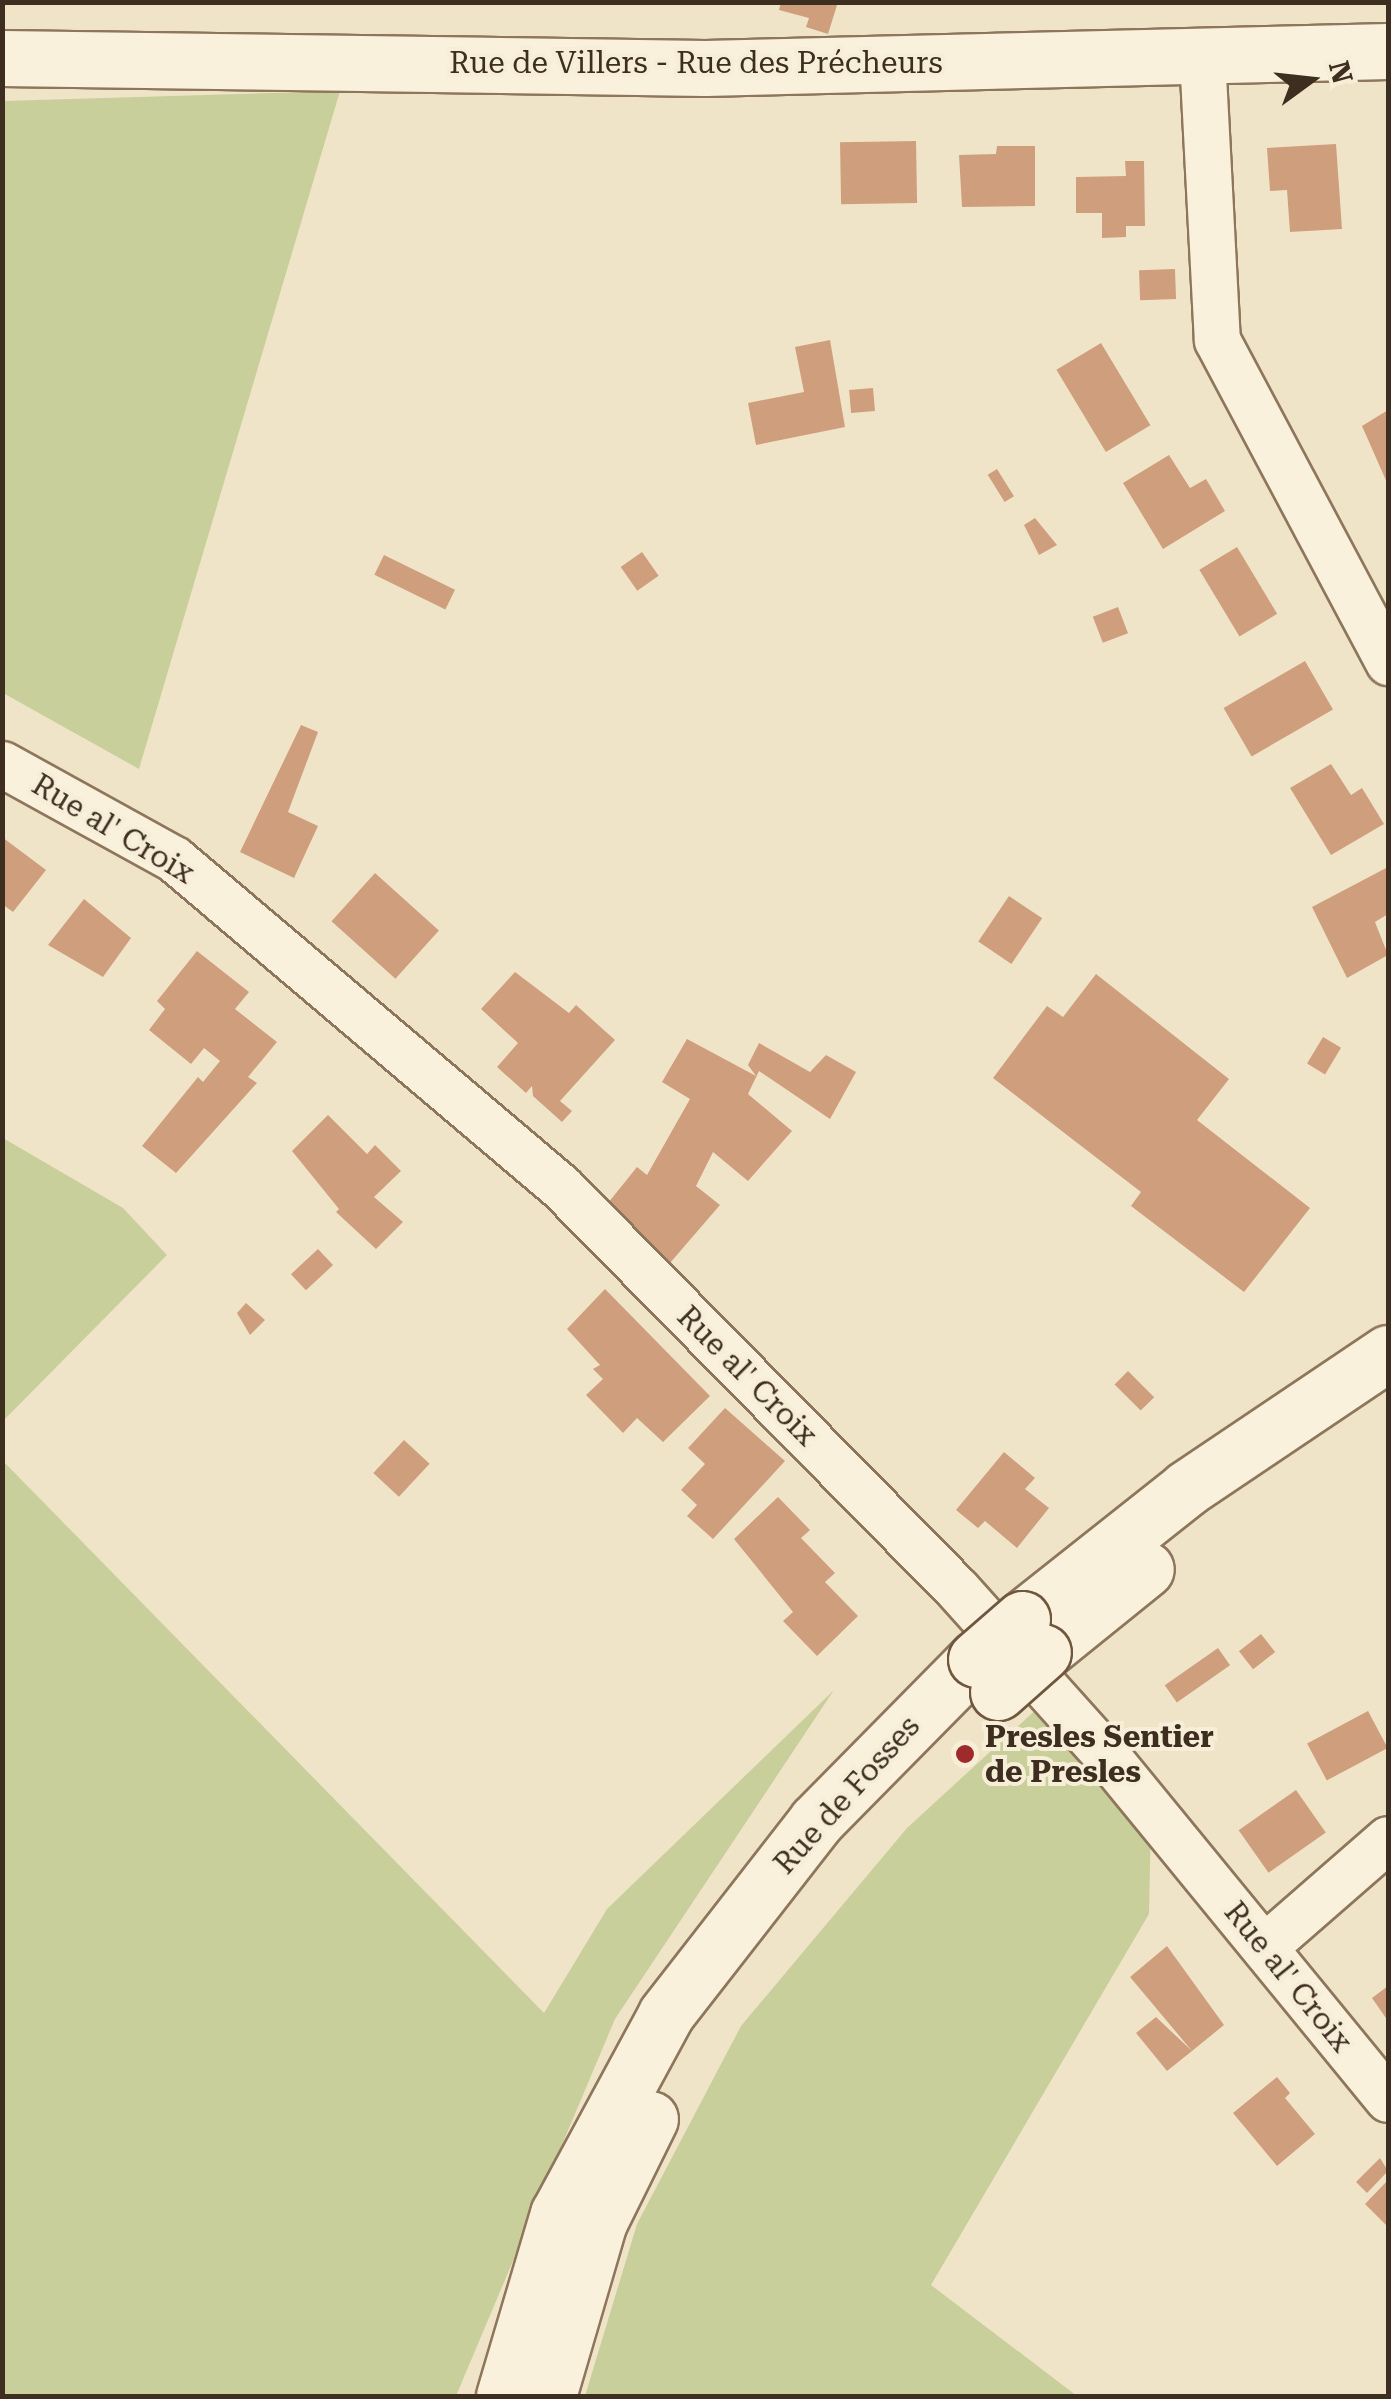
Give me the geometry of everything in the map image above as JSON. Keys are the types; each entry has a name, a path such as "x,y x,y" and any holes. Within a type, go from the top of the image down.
{"main road":[{"name":"Rue de Villers - Rue des Précheurs","path":"2,58 706,68 1388,51"},
{"path":"987,1676 1188,1488 1388,1353"},
{"path":"1032,1635 1388,1392"},
{"name":"Rue de Fosses","path":"504,2396 558,2214 666,2014 816,1821 987,1676"},
{"name":"Rue de Fosses","path":"548,2396 599,2222 688,2040 798,1884 987,1676"}],"street":[{"path":"1202,56 1216,340 1388,662"},
{"name":"Rue al' Croix","path":"2,764 174,859 561,1187 957,1589 1108,1756 1388,2099"},
{"path":"1264,1948 1388,1839"}],"green space":[{"path":"340,91 139,769 3,693 3,101"},
{"path":"3,1138 123,1208 167,1255 3,1421"},
{"path":"2,1460 544,2013 607,1909 834,1690 615,2019 456,2396 3,2396"},
{"path":"1039,1707 1151,1819 1149,1914 931,2285 1077,2396 585,2396 637,2224 741,2026 907,1828"}],"building":[{"path":"781,2 838,2 828,34 806,27 809,18 779,10"},
{"path":"916,141 917,203 841,204 840,142"},
{"path":"1336,144 1342,229 1290,232 1287,190 1270,191 1267,148"},
{"path":"997,146 1035,146 1035,206 962,207 959,155 996,154"},
{"path":"1125,161 1144,161 1145,226 1126,226 1126,237 1102,238 1102,213 1076,213 1076,177 1126,176"},
{"path":"1175,269 1176,299 1140,300 1139,270"},
{"path":"830,340 845,427 756,445 748,403 804,392 795,347"},
{"path":"1101,343 1150,425 1106,452 1056,370"},
{"path":"873,388 875,411 851,413 849,390"},
{"path":"1388,410 1388,485 1362,426"},
{"path":"1169,455 1190,488 1206,479 1225,511 1163,549 1123,483"},
{"path":"997,469 1014,496 1005,502 988,475"},
{"path":"1035,518 1057,545 1039,555 1024,525"},
{"path":"1237,547 1277,614 1239,637 1199,570"},
{"path":"642,552 659,576 637,591 621,567"},
{"path":"384,555 455,590 445,609 374,575"},
{"path":"1118,607 1128,633 1103,643 1093,617"},
{"path":"1305,661 1333,709 1252,756 1224,708"},
{"path":"301,725 318,732 288,812 318,826 294,878 240,852"},
{"path":"1331,764 1351,795 1362,788 1384,824 1331,855 1290,788"},
{"path":"2,837 46,870 13,912 2,904"},
{"path":"1388,867 1388,914 1375,922 1388,955 1347,978 1312,907"},
{"path":"375,873 439,931 395,979 332,921"},
{"path":"1009,896 1042,918 1011,964 978,942"},
{"path":"84,899 131,938 103,977 48,945"},
{"path":"197,951 249,992 235,1009 277,1042 248,1077 257,1083 176,1173 142,1146 198,1077 203,1082 220,1061 204,1048 191,1064 149,1030 165,1009 157,1001"},
{"path":"515,972 569,1013 576,1005 615,1040 560,1101 572,1111 562,1122 533,1096 532,1086 526,1093 497,1067 518,1043 481,1009"},
{"path":"1096,974 1229,1079 1197,1120 1310,1208 1244,1292 1131,1206 1141,1192 993,1078 1047,1006 1063,1017"},
{"path":"1323,1037 1341,1048 1325,1074 1307,1064"},
{"path":"687,1039 756,1076 748,1065 759,1043 810,1072 826,1055 856,1072 830,1119 759,1071 748,1094 792,1131 748,1181 713,1152 696,1186 720,1205 670,1263 604,1208 637,1167 647,1175 690,1099 662,1082"},
{"path":"328,1115 367,1154 375,1145 401,1171 374,1197 403,1222 376,1249 336,1212 339,1209 292,1151"},
{"path":"318,1249 333,1265 306,1290 291,1274"},
{"path":"605,1289 710,1396 663,1442 637,1418 623,1433 586,1395 603,1379 593,1369 600,1365 567,1329"},
{"path":"246,1303 265,1320 250,1335 237,1313"},
{"path":"1128,1371 1154,1397 1141,1411 1115,1384"},
{"path":"725,1408 785,1461 713,1539 687,1516 697,1505 681,1490 705,1464 688,1448"},
{"path":"404,1440 430,1464 399,1497 373,1473"},
{"path":"1004,1452 1035,1478 1025,1489 1049,1508 1017,1548 985,1521 978,1528 956,1510"},
{"path":"778,1497 810,1530 801,1538 835,1573 825,1582 858,1616 817,1656 783,1621 793,1612 734,1539"},
{"path":"1261,1634 1275,1652 1253,1669 1239,1651"},
{"path":"1218,1648 1230,1665 1177,1702 1165,1685"},
{"path":"1368,1711 1388,1748 1327,1780 1307,1743"},
{"path":"1296,1790 1326,1833 1268,1873 1239,1830"},
{"path":"1167,1946 1224,2025 1192,2051 1130,1977"},
{"path":"1388,1986 1388,2021 1372,1998"},
{"path":"1156,2017 1192,2051 1167,2071 1136,2033"},
{"path":"1277,2077 1290,2093 1285,2098 1315,2134 1277,2166 1233,2113"},
{"path":"1380,2158 1388,2171 1367,2193 1356,2182"},
{"path":"1388,2180 1388,2227 1365,2204"}],"place":[{"name":"Presles Sentier de Presles","path":"965,1754"}]}
